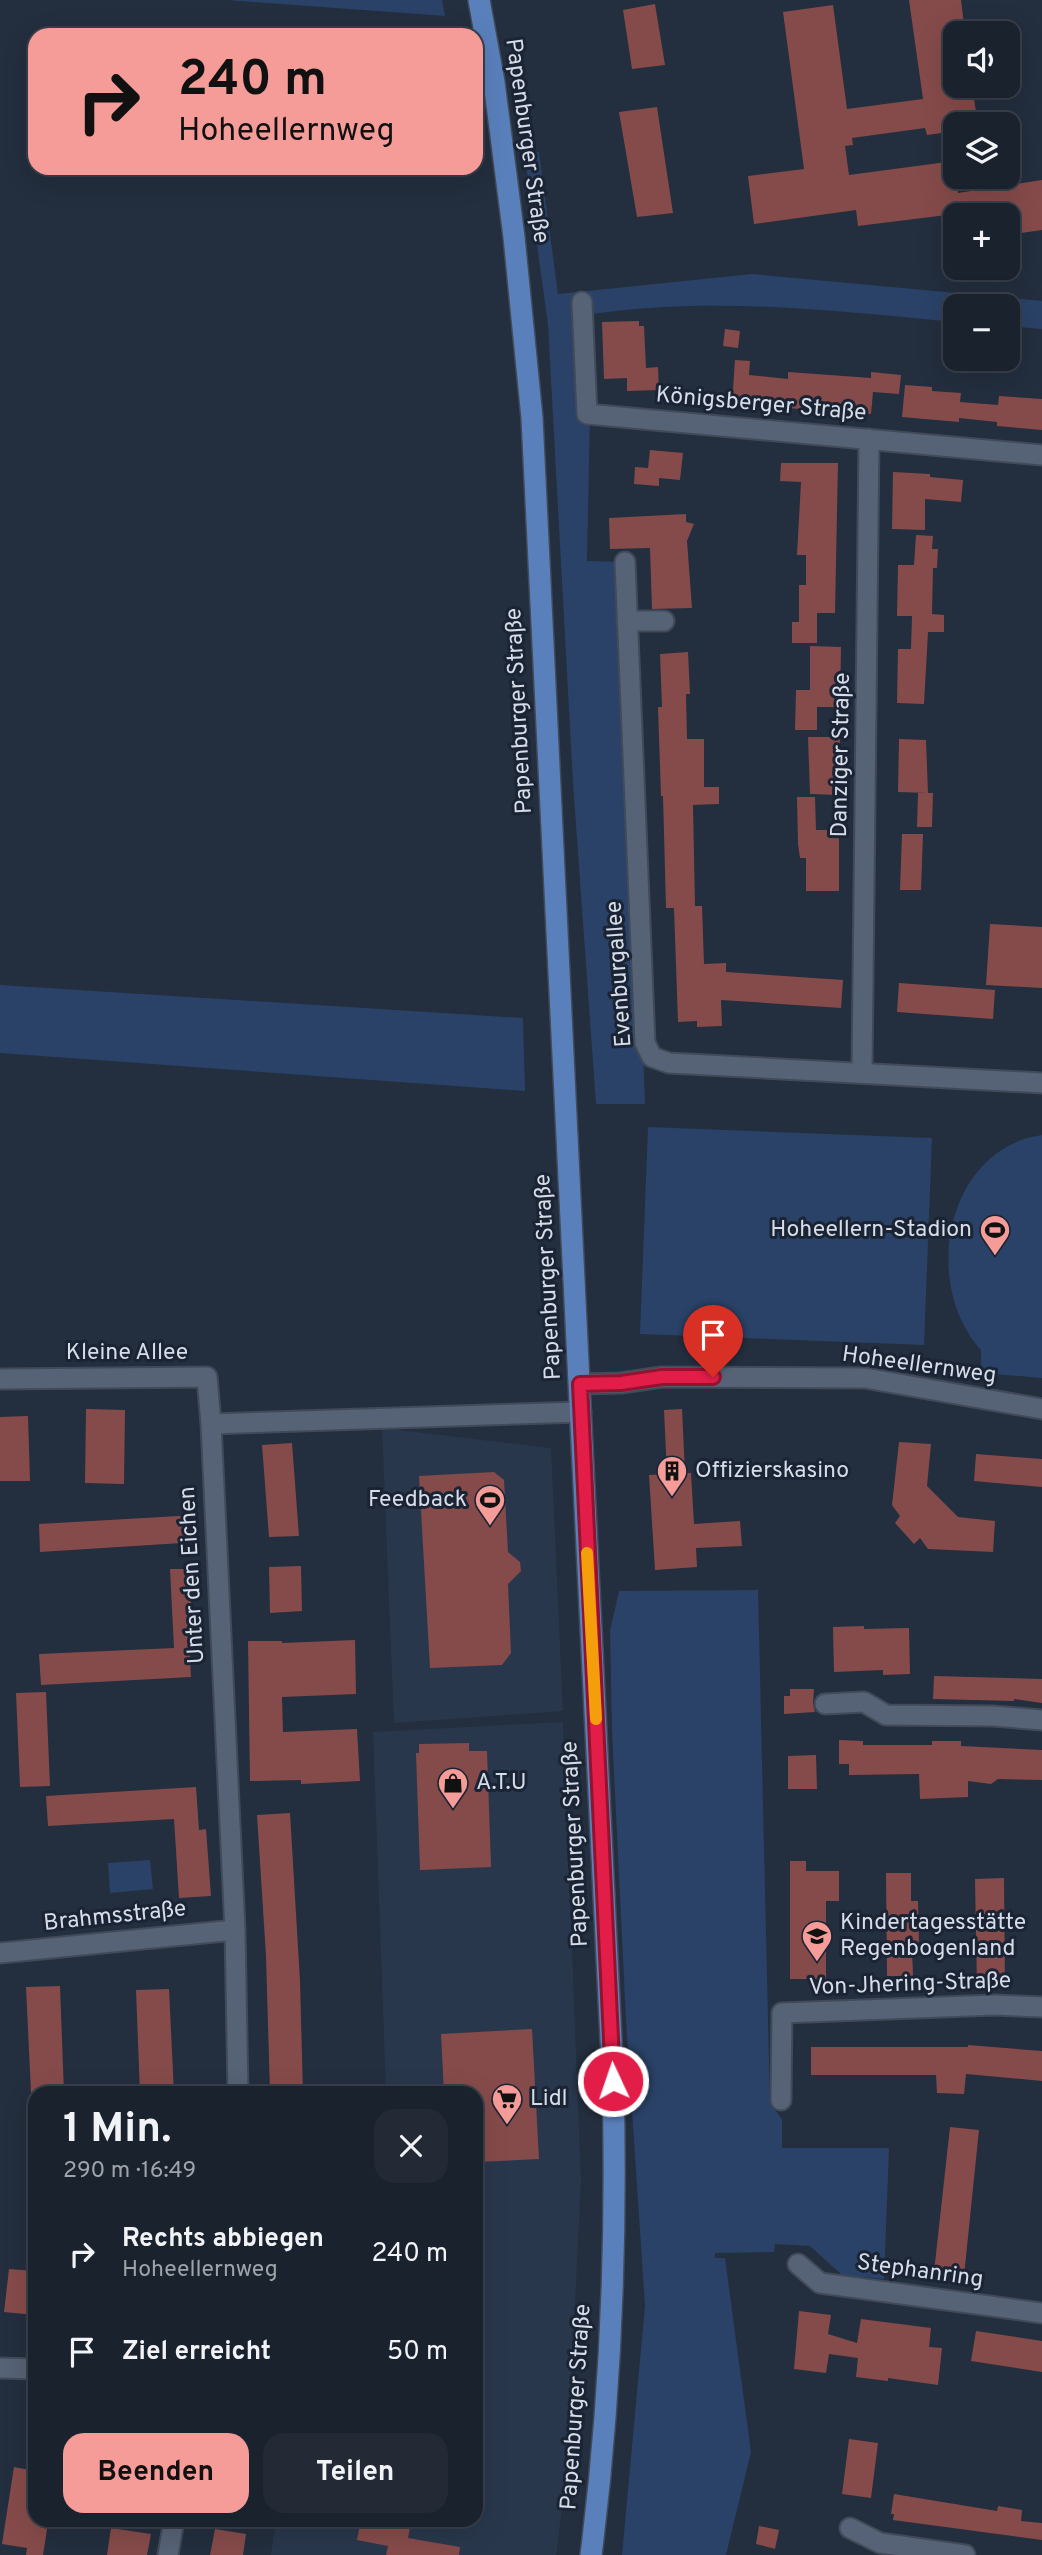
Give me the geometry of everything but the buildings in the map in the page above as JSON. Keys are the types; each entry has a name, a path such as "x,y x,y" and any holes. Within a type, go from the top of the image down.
{"main road":[{"name":"Papenburger Straße","path":"479,0 494,82 514,237 532,418 612,2055 615,2215 605,2412 590,2555"}],"street":[{"name":"Königsberger Straße","path":"582,302 587,414 1042,454"},
{"name":"Danziger Straße","path":"862,1072 869,439"},
{"name":"Evenburgallee","path":"625,562 647,1051 659,1061 669,1063 1042,1083"},
{"path":"627,621 664,621"},
{"name":"Kleine Allee","path":"0,1379 207,1377 211,1424"},
{"name":"Hoheellernweg","path":"580,1384 621,1383 662,1377 865,1378 1042,1409"},
{"path":"211,1424 581,1412"},
{"name":"Unter den Eichen","path":"211,1424 235,1930 238,2086"},
{"path":"825,1704 864,1702 886,1715 993,1716 1042,1720"},
{"name":"Brahmsstraße","path":"0,1953 235,1930"},
{"name":"Von-Jhering-Straße","path":"781,2101 782,2013 996,2005 1042,2007"},
{"name":"Stephanring","path":"798,2264 820,2283 1042,2313"},
{"path":"0,2368 28,2370"},
{"path":"168,2555 173,2527"},
{"path":"850,2528 880,2543 965,2555"}],"shaded area":[{"path":"227,0 442,0 445,16"},
{"path":"524,150 539,152 558,294 752,274 967,294 943,294 943,321 819,310 729,306 683,306 592,314 587,561 625,562 645,1104 596,1104 573,783 548,325"},
{"path":"1020,299 1042,301 1042,329 1020,327"},
{"path":"0,985 523,1018 525,1091 0,1053"},
{"path":"648,1127 932,1138 924,1345 640,1334"},
{"name":"Hoheellern-Stadion","path":"1042,1135 1042,1378 981,1373 981,1350 962,1322 952,1291 948,1257 953,1223 964,1192 983,1165 1009,1146"},
{"path":"382,1428 551,1448 563,1711 394,1723"},
{"path":"758,1590 770,2104 782,2119 782,2148 889,2148 884,2279 842,2275 810,2246 775,2244 774,2252 715,2253 715,2258 725,2258 751,2452 726,2555 622,2555 645,2306 626,2020 612,1731 610,1631 619,1591"},
{"path":"563,1722 581,2180 570,2445 556,2555 271,2555 275,2527 483,2527 483,2086 386,2086 373,1732"},
{"path":"150,1860 153,1889 110,1893 108,1863"}],"slow traffic":[{"path":"587,1553 596,1719"}],"place":[{"name":"Hoheellern-Stadion","path":"995,1257"},
{"name":"Offizierskasino","path":"672,1498"},
{"name":"Feedback","path":"490,1527"},
{"name":"A.T.U","path":"453,1810"},
{"name":"Kindertagesstätte Regenbogenland","path":"817,1963"},
{"name":"Lidl","path":"507,2126"}],"route":[{"path":"613,2081 580,1384 621,1383 662,1377 713,1377"}]}
